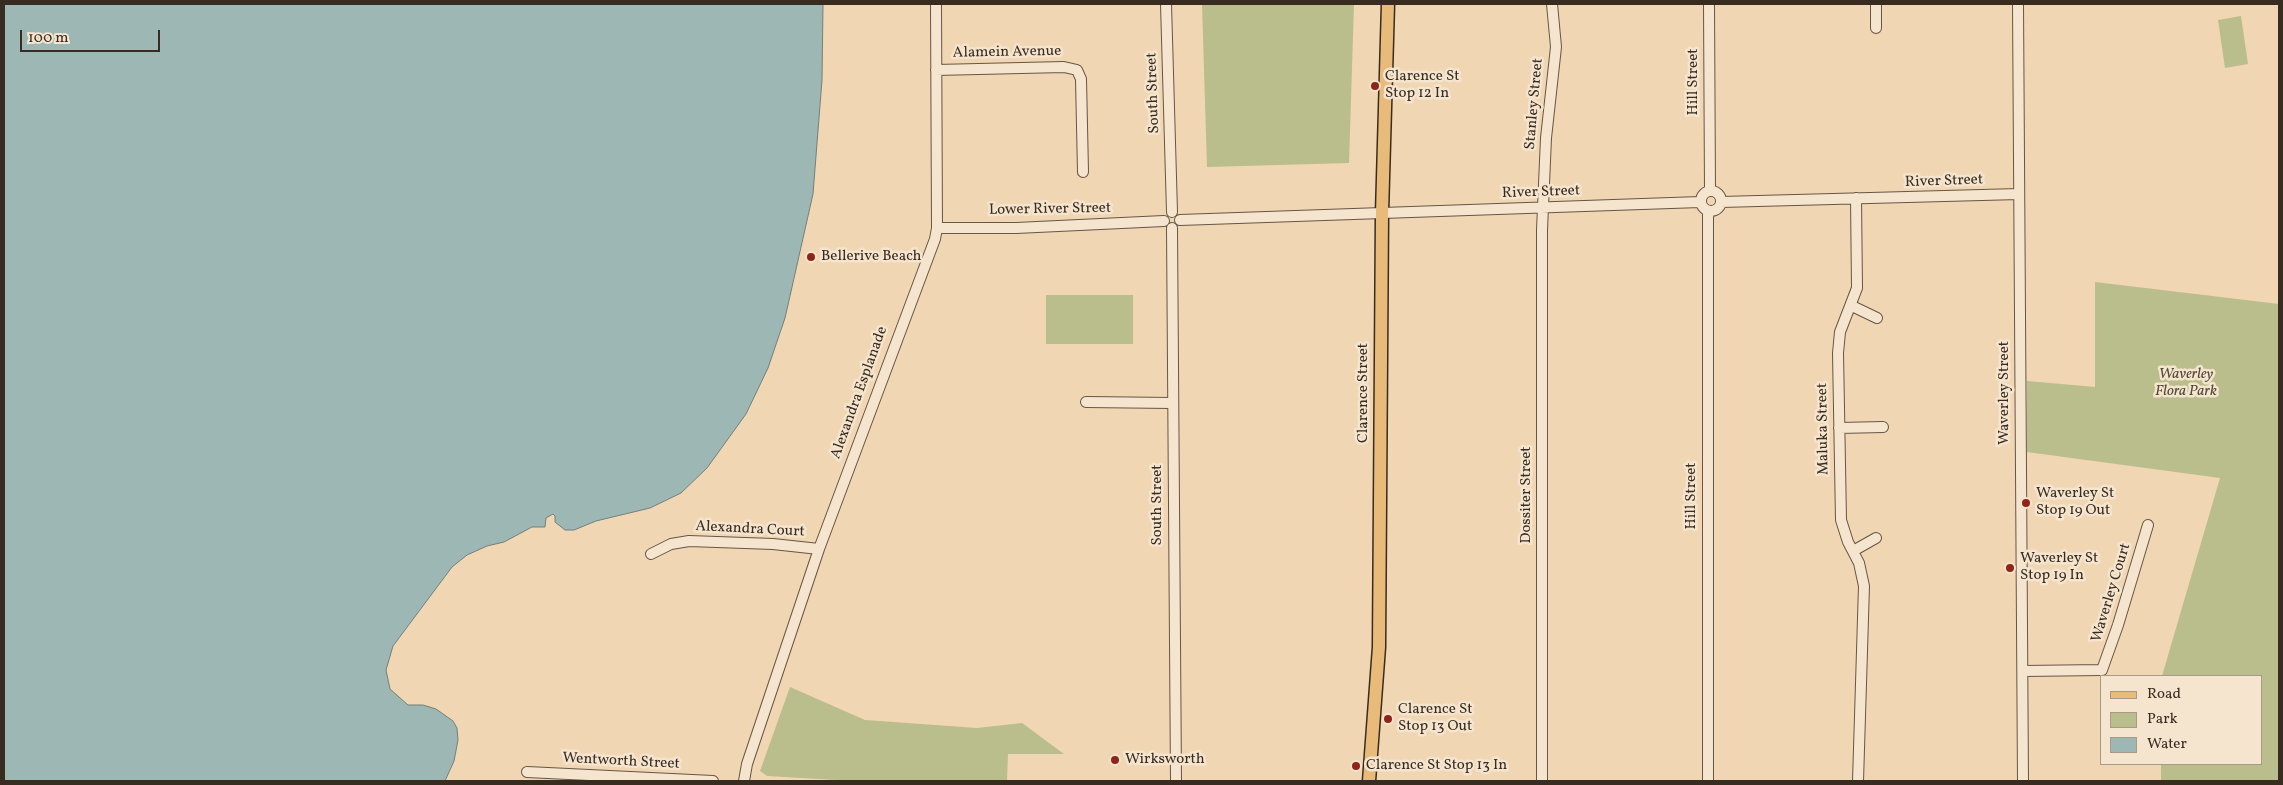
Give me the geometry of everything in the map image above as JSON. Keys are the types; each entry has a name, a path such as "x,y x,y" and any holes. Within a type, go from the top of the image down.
{"main road":[{"name":"Clarence Street","path":"1369,781 1379,647 1382,213 1388,4"}],"street":[{"name":"Alexandra Esplanade","path":"744,781 747,764 819,549 935,239 937,228 936,4"},
{"name":"South Street","path":"1166,4 1172,212"},
{"name":"Stanley Street","path":"1543,208 1546,138 1556,48 1552,4"},
{"name":"Hill Street","path":"1709,4 1710,191"},
{"path":"1876,4 1876,28"},
{"name":"Waverley Street","path":"2018,4 2023,781"},
{"name":"Alamein Avenue","path":"936,70 1064,67 1077,70 1082,79 1083,172"},
{"path":"1710,191 1719,195 1721,202 1716,209 1708,211 1703,208 1700,202 1704,193 1710,191"},
{"name":"River Street","path":"1721,202 2019,194"},
{"name":"Maluka Street","path":"1856,198 1858,281 1852,306 1838,341 1841,520 1862,572 1864,586 1858,781"},
{"name":"River Street","path":"1382,213 1700,202"},
{"name":"Dossiter Street","path":"1542,781 1543,208"},
{"name":"Hill Street","path":"1708,211 1708,781"},
{"path":"1172,212 1178,214 1180,220 1178,226 1168,224 1166,216 1172,212"},
{"path":"1180,220 1382,213"},
{"name":"South Street","path":"1168,224 1176,781"},
{"name":"Lower River Street","path":"937,228 1168,224"},
{"path":"1852,306 1877,318"},
{"path":"1086,402 1172,403"},
{"path":"1839,428 1883,427"},
{"name":"Waverley Court","path":"2023,671 2102,673 2148,525"},
{"path":"1853,551 1876,538"},
{"name":"Alexandra Court","path":"652,554 671,544 689,541 773,544 819,549"},
{"name":"Wentworth Street","path":"527,772 713,781"}],"green space":[{"path":"1202,4 1354,4 1349,163 1207,167"},
{"path":"2241,16 2248,64 2225,68 2218,20"},
{"name":"Waverley Flora Park","path":"2095,282 2279,304 2279,781 2161,781 2161,765 2263,765 2263,675 2162,675 2220,478 2027,452 2027,381 2095,387"},
{"path":"1046,295 1133,295 1133,344 1046,344"},
{"path":"790,687 865,720 977,728 1022,723 1064,754 1008,754 1007,781 853,781 767,776 760,771"}],"water":[{"path":"4,4 823,4 822,80 813,194 785,318 768,368 746,414 707,468 681,493 650,508 596,521 574,530 565,530 555,522 553,514 546,518 545,527 532,527 504,542 487,546 467,555 452,567 393,646 386,670 390,689 408,705 423,705 436,709 453,721 457,728 458,740 454,761 445,781 4,781"}],"place":[{"name":"Clarence St Stop 12 In","path":"1375,86"},
{"name":"Bellerive Beach","path":"811,257"},
{"name":"Waverley St Stop 19 Out","path":"2026,503"},
{"name":"Waverley St Stop 19 In","path":"2010,568"},
{"name":"Clarence St Stop 13 Out","path":"1388,719"},
{"name":"Wirksworth","path":"1115,760"},
{"name":"Clarence St Stop 13 In","path":"1356,766"}]}
